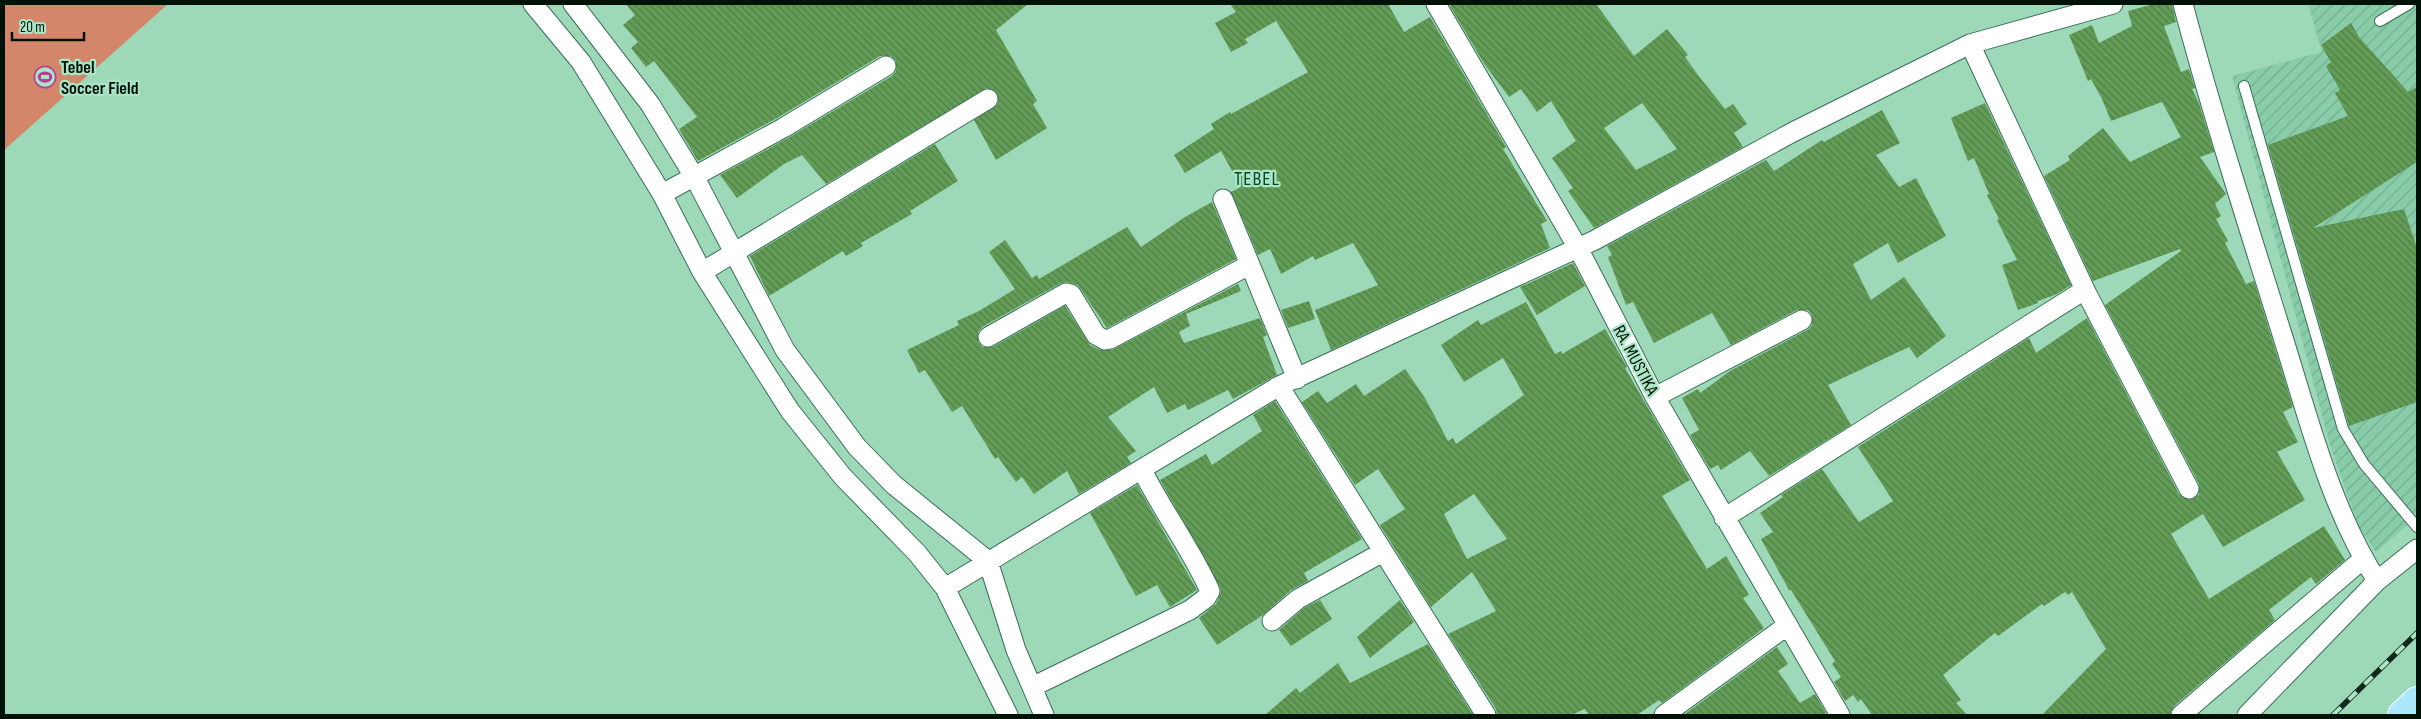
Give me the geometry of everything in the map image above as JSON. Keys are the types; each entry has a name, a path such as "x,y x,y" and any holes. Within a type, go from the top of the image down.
{"highway":[{"path":"2402,715 2417,701"}],"street":[{"path":"533,4 572,16 650,104 692,179 717,263 790,411 843,477 917,553 951,584 1008,715"},
{"name":"RA. MUSTIKA","path":"1436,4 1578,248 1655,397 1840,715"},
{"path":"951,584 1279,386 1578,248 1793,132 1970,44 2113,4"},
{"path":"2183,4 2204,83 2329,483 2363,559 2377,581"},
{"path":"572,16 581,62 665,193 717,263 857,447 894,484 983,564 1016,650 1044,715"},
{"path":"1970,44 2087,294 2189,489"},
{"path":"665,193 886,66"},
{"path":"717,263 988,99"},
{"path":"1223,199 1297,379"},
{"path":"988,337 1066,293 1071,294 1096,335 1104,340 1110,339 1249,265"},
{"path":"1724,518 2078,294 2087,294"},
{"path":"1655,397 1802,320"},
{"path":"1279,386 1482,714"},
{"path":"1032,687 1190,610 1208,596 1210,591 1196,559 1154,494 1142,470"},
{"path":"2248,715 2377,581 2417,549"},
{"path":"1272,621 1298,599 1383,552"},
{"path":"2181,715 2363,559"},
{"path":"1664,715 1788,625"}],"lane":[{"path":"2380,21 2409,4"},
{"path":"2244,86 2343,429 2353,449 2364,464 2417,528"}],"shaded area":[{"name":"Tebel Soccer Field","path":"4,4 168,4 4,150"},
{"path":"2308,4 2417,4 2417,517 2376,552 2358,525 2330,445 2232,76 2322,52"}],"building":[{"path":"626,4 1028,4 996,30 1037,101 1033,104 1047,128 996,160 974,120 998,104 997,93 987,88 826,184 802,155 784,164 737,198 720,175 788,138 892,76 896,71 896,61 891,56 880,56 777,118 698,161 679,129 697,117 654,61 646,67 631,48 638,42 623,25 635,15"},
{"path":"1230,4 1388,4 1404,32 1430,17 1506,147 1503,149 1547,221 1541,224 1550,248 1331,350 1315,310 1378,285 1353,243 1315,260 1313,256 1281,274 1270,249 1258,255 1231,192 1241,187 1221,151 1185,173 1174,155 1214,129 1211,124 1230,112 1231,114 1308,72 1276,21 1245,39 1248,43 1231,52 1215,23 1236,12"},
{"path":"1453,4 1596,4 1634,56 1667,29 1688,55 1685,57 1698,75 1725,109 1733,104 1747,124 1734,133 1743,147 1594,228 1568,191 1573,188 1552,158 1576,141 1551,101 1537,112 1521,89 1509,97 1485,65 1450,6","holes":["1642,103 1677,149 1636,170 1604,128"]},
{"path":"2154,4 2172,4 2176,22 2164,26 2181,72 2189,69 2195,88 2192,89 2199,103 2214,152 2200,157 2226,194 2215,204 2221,216 2216,219 2228,241 2225,243 2246,284 2254,281 2293,407 2283,412 2298,442 2277,452 2305,500 2223,547 2203,514 2171,534 2209,599 2324,526 2345,560 2316,584 2311,577 2269,610 2275,620 2174,706 2170,715 2042,715 2106,649 2072,592 2068,595 2065,592 2044,606 2042,604 1998,636 1995,633 1943,675 1961,700 1956,703 1967,715 1872,715 1861,699 1858,702 1853,695 1845,701 1834,682 1841,677 1832,664 1835,661 1791,590 1789,590 1761,539 1773,532 1760,513 1783,497 1781,495 1822,469 1859,522 1893,501 1858,447 2029,338 2036,353 2087,318 2179,494 2189,500 2199,495 2199,484 2105,305 2181,251 2180,249 2093,281 2044,176 2070,160 2068,156 2103,128 2130,162 2181,137 2162,102 2111,121 2091,79 2088,81 2069,35 2092,25 2099,43 2132,26 2128,11"},
{"path":"2351,23 2359,37 2408,92 2417,87 2417,162 2313,228 2404,209 2417,248 2417,402 2349,426 2268,145 2348,116 2335,93 2340,90 2326,66 2331,62 2321,45"},
{"path":"1985,103 2071,285 2057,294 2038,301 2038,303 2018,310 2002,265 2017,260 1997,220 1999,219 1987,195 1989,194 1974,158 1968,161 1951,118"},
{"path":"1882,110 1900,143 1876,155 1899,187 1916,178 1946,236 1898,263 1888,243 1853,264 1871,300 1904,277 1946,336 1917,358 1909,347 1828,385 1851,425 1769,476 1750,451 1721,470 1718,465 1710,469 1690,435 1699,430 1682,398 1698,389 1700,393 1730,371 1807,330 1812,326 1812,315 1808,310 1797,310 1731,345 1712,313 1654,343 1633,302 1626,305 1608,257 1612,255 1607,246 1766,160 1774,171 1822,140 1824,142"},
{"path":"935,144 958,181 910,211 912,214 861,243 863,246 846,256 843,251 769,296 750,256"},
{"path":"1212,202 1236,259 1107,328 1078,285 1068,282 1061,283 982,327 978,332 978,342 983,347 993,347 1065,306 1090,345 1100,350 1112,350 1238,284 1241,291 1186,314 1190,326 1179,332 1184,343 1260,318 1267,335 1263,337 1277,375 1233,399 1228,390 1188,410 1185,404 1167,413 1154,387 1108,417 1136,451 1127,457 1131,463 1079,494 1067,471 1034,494 1022,477 1016,482 998,457 995,459 962,406 952,412 925,370 919,373 907,350 959,325 957,321 979,311 1015,289 989,252 1005,240 1032,278 1037,275 1039,279 1127,227 1141,247 1185,217"},
{"path":"1573,263 1585,286 1537,315 1520,287"},
{"path":"1309,301 1315,319 1288,328 1281,310"},
{"path":"1526,302 1555,354 1561,351 1562,354 1605,329 1627,367 1625,368 1690,480 1662,496 1707,569 1726,556 1749,595 1743,598 1764,628 1662,703 1659,700 1637,715 1589,715 1585,709 1571,715 1497,715 1496,709 1448,634 1496,611 1472,572 1431,607 1380,525 1405,509 1378,469 1355,485 1302,402 1318,391 1327,403 1356,384 1364,396 1405,369 1425,398 1448,441 1453,438 1456,444 1524,395 1503,358 1464,382 1441,345 1478,320 1481,325","holes":["1474,494 1507,539 1467,559 1444,514"]},
{"path":"1275,401 1362,539 1304,573 1308,581 1291,590 1263,615 1217,645 1199,618 1216,604 1221,592 1220,587 1160,480 1206,454 1212,465 1262,431 1253,415"},
{"path":"1137,485 1197,590 1170,607 1157,585 1136,596 1090,513"},
{"path":"1320,600 1332,619 1291,646 1279,630 1304,608"},
{"path":"1400,600 1414,622 1370,658 1357,637"},
{"path":"1428,644 1473,715 1265,715 1296,688 1300,693 1338,663 1350,683"},
{"path":"1777,647 1788,664 1778,671 1800,703 1815,694 1826,713 1823,715 1685,714"}],"railway":[{"path":"2333,715 2417,633"}],"place":[{"name":"Tebel Soccer Field","path":"45,77"}],"district":[{"name":"TEBEL","path":"1257,178"}]}
